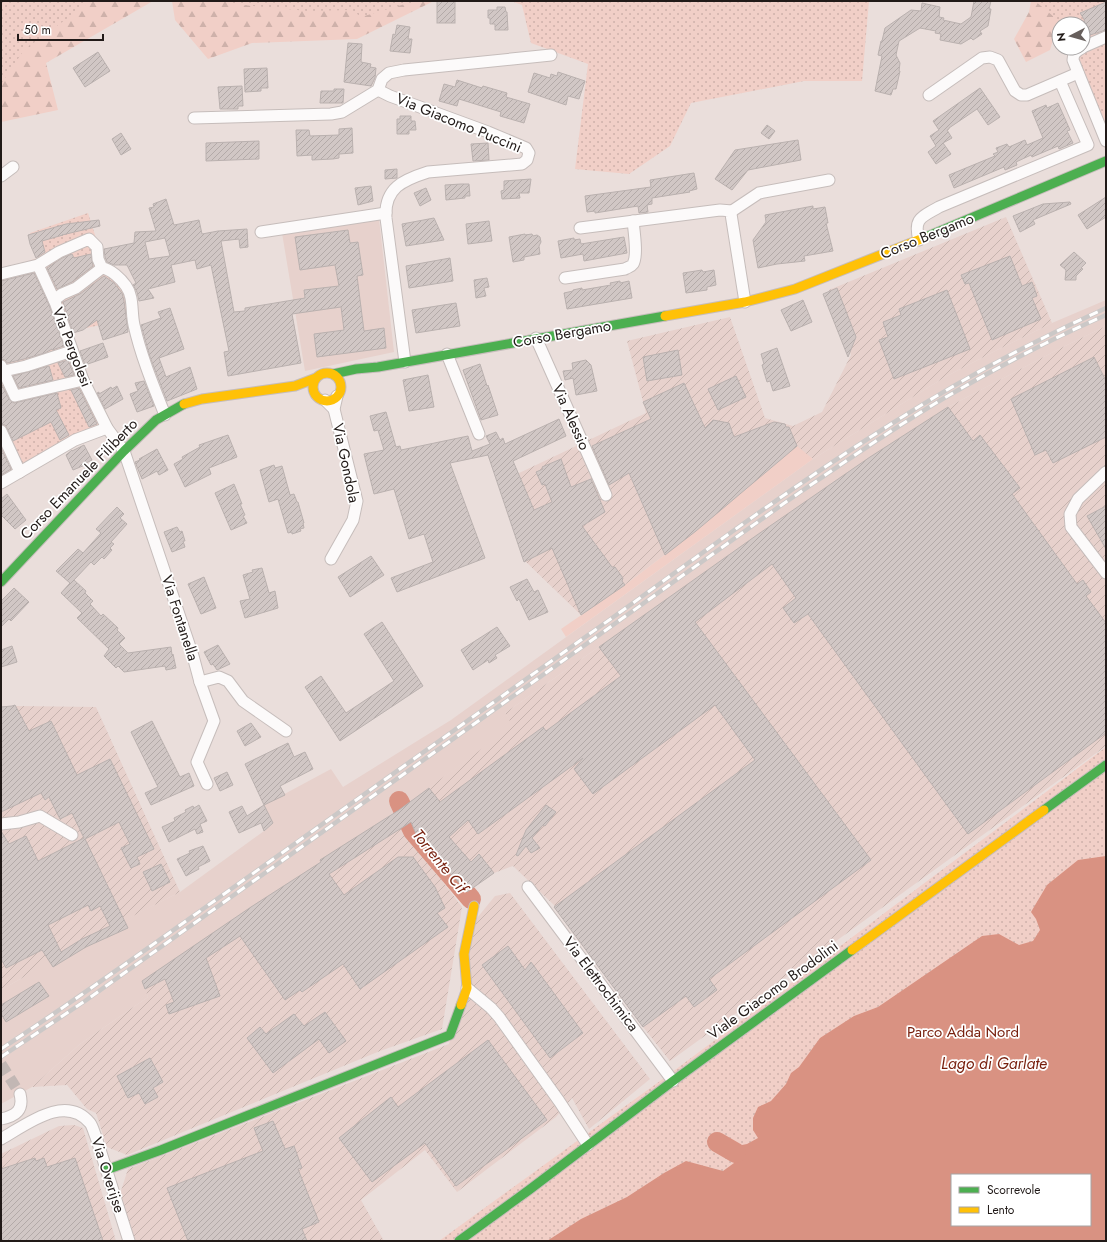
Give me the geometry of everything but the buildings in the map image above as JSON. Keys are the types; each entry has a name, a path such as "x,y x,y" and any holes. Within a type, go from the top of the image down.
{"main road":[{"name":"Corso Bergamo","path":"333,374 745,302 774,295 919,240 1106,161"},
{"name":"Corso Bergamo","path":"339,391 350,378 378,367"},
{"path":"324,373 333,374 340,381 339,391 330,400 321,398 295,386 316,378 324,373"},
{"path":"316,378 313,387 321,398"},
{"name":"Corso Emanuele Filiberto","path":"1,582 124,451 156,420 184,404 202,399 295,386"},
{"name":"Viale Giacomo Brodolini","path":"459,1241 673,1081 1106,765"},
{"path":"106,1170 161,1150 450,1035 467,988 464,954 474,906"}],"street":[{"path":"1091,44 1106,37"},
{"path":"194,118 331,114 342,112 378,90 382,79 389,73 404,70 551,55"},
{"path":"1073,56 1078,73 1106,141"},
{"path":"929,95 982,58 990,57 998,60 1015,91 1021,95 1027,95 1078,73"},
{"path":"919,240 916,229 921,217 939,207 1088,145 1060,81"},
{"name":"Via Giacomo Puccini","path":"378,90 390,96 488,132 526,148 529,153 527,160 522,164 428,172 413,177 392,191 386,213 405,362"},
{"path":"1,176 13,168"},
{"path":"580,228 720,210 732,211 759,193 829,180"},
{"path":"732,211 730,214 745,302"},
{"path":"261,232 386,213"},
{"path":"565,278 625,269 632,266 634,263 635,253 633,221"},
{"path":"1,274 38,265 59,252 89,239 97,247 98,259 102,268 114,274 127,287 133,306 134,323 142,354 165,415"},
{"name":"Via Pergolesi","path":"38,265 54,300 83,380 107,428 124,451"},
{"path":"54,300 62,294 76,288 102,268"},
{"name":"Via Alessio","path":"536,338 606,495"},
{"path":"72,350 26,366 3,369 16,396 83,380"},
{"path":"447,354 479,434"},
{"name":"Via Gondola","path":"331,559 354,520 357,501 334,409 339,391"},
{"name":"Via Gondola","path":"321,398 334,409"},
{"path":"1,483 75,440 107,428"},
{"path":"1,431 20,472"},
{"name":"Via Fontanella","path":"124,451 191,648 200,682 214,721 212,729 197,762 207,784"},
{"path":"1106,472 1078,499 1070,514 1071,527 1106,573"},
{"path":"200,682 219,677 228,681 243,701 286,731"},
{"path":"1,824 19,822 40,816 72,835"},
{"name":"Via Elettrochimica","path":"528,887 673,1081"},
{"path":"467,988 491,1008 499,1017 559,1101 588,1145"},
{"path":"1,1119 15,1114 20,1108 20,1094"},
{"name":"Via Overijse","path":"1,1139 51,1112 66,1110 80,1114 90,1124 96,1138 129,1241"}],"shaded area":[{"path":"1006,217 1052,323 945,377 813,459 796,447 696,531 625,585 581,615 525,561 500,482 646,413 627,341 730,317 765,418 793,426 822,412 851,355 829,290"},
{"path":"379,219 394,352 305,371 282,233"},
{"path":"1106,300 1106,326 948,407 870,457 757,535 505,713 514,726 429,788 397,811 320,860 321,862 251,907 143,981 148,997 80,1044 32,1087 1,1104 1,990 22,978 48,959 53,967 86,947 128,928 124,920 180,892 273,823 264,805 331,769 343,787 451,720 813,459 945,377 1052,323"},
{"path":"1106,326 1106,746 670,1061 643,1027 555,906 513,866 494,873 467,892 416,834 404,806 513,726 505,713 870,457 948,407"},
{"path":"1,707 96,707 180,892 125,920 128,928 86,947 53,967 48,960 1,990"},
{"path":"397,811 408,836 462,907 442,1029 380,1051 127,1155 107,1147 96,1113 87,1109 67,1085 32,1087 80,1044 148,997 142,981 251,907 321,862 320,860"},
{"path":"510,893 650,1079 589,1129 572,1098 556,1117 457,1192 425,1150 361,1200 384,1241 134,1241 119,1197 128,1169 449,1044 477,918 495,896"},
{"path":"74,1125 83,1128 116,1241 1,1241 1,1154 59,1126"}],"green space":[{"path":"1,1 153,1 46,63 58,110 1,122"},
{"path":"1,1 91,1 24,50 1,84"},
{"path":"172,1 434,1 357,39 252,43 208,59 175,20"},
{"path":"224,1 423,1 405,4 361,17 352,10 308,11 232,4"},
{"path":"511,1 869,1 862,81 804,81 691,103 670,146 629,174 575,169 588,64 531,43 522,5"},
{"path":"1031,1 1087,1 1060,16 1051,16 1050,50 1026,62 1014,39 1029,12"},
{"path":"1035,1 1106,1 1106,150 1069,56 1091,56 1091,16 1053,16"},
{"path":"88,213 102,257 122,289 133,314 132,318 68,332 106,425 1,482 1,269 38,258 30,233"},
{"path":"797,446 813,459 566,637 561,629 625,585 696,531"},
{"name":"Lago di Garlate","path":"1106,747 1106,1241 439,1241 671,1073"}],"water":[{"name":"Lago di Garlate","path":"1106,856 1106,1241 547,1241 581,1219 627,1197 664,1173 686,1161 723,1171 734,1163 737,1146 747,1144 758,1138 753,1130 753,1118 758,1107 771,1101 786,1084 791,1073 799,1067 820,1038 854,1016 878,1007 982,936 999,934 1019,945 1033,941 1040,930 1036,919 1031,912 1047,885 1078,860"}],"waterway":[{"name":"Torrente Cif","path":"399,801 413,831 471,899"},
{"name":"Torrente Cif","path":"717,1142 736,1153"}],"tunnel":[{"path":"1,1064 20,1094"}],"railway":[{"path":"1,1049 125,964 752,517 854,448 914,409 968,378 1050,334 1106,308"},
{"path":"1,1057 85,1001 783,504 904,422 985,375 1085,324 1106,315"}],"traffic: fast":[{"path":"926,237 1106,161"},
{"path":"333,374 665,316"},
{"path":"1,582 124,451 156,420 184,404"},
{"path":"1044,810 1106,765"},
{"path":"459,1241 673,1081 852,950"},
{"path":"106,1170 161,1150 450,1035 461,1005"}],"traffic: slow":[{"path":"665,316 745,302 795,289 926,237"},
{"path":"327,373 337,377 341,387 337,397 327,401 317,397 313,387 317,377 327,373"},
{"path":"184,404 202,399 295,386 316,378"},
{"path":"852,950 1044,810"},
{"path":"461,1005 467,988 464,954 474,906"}],"park label":[{"name":"Parco Adda Nord","path":"963,1032"}]}
